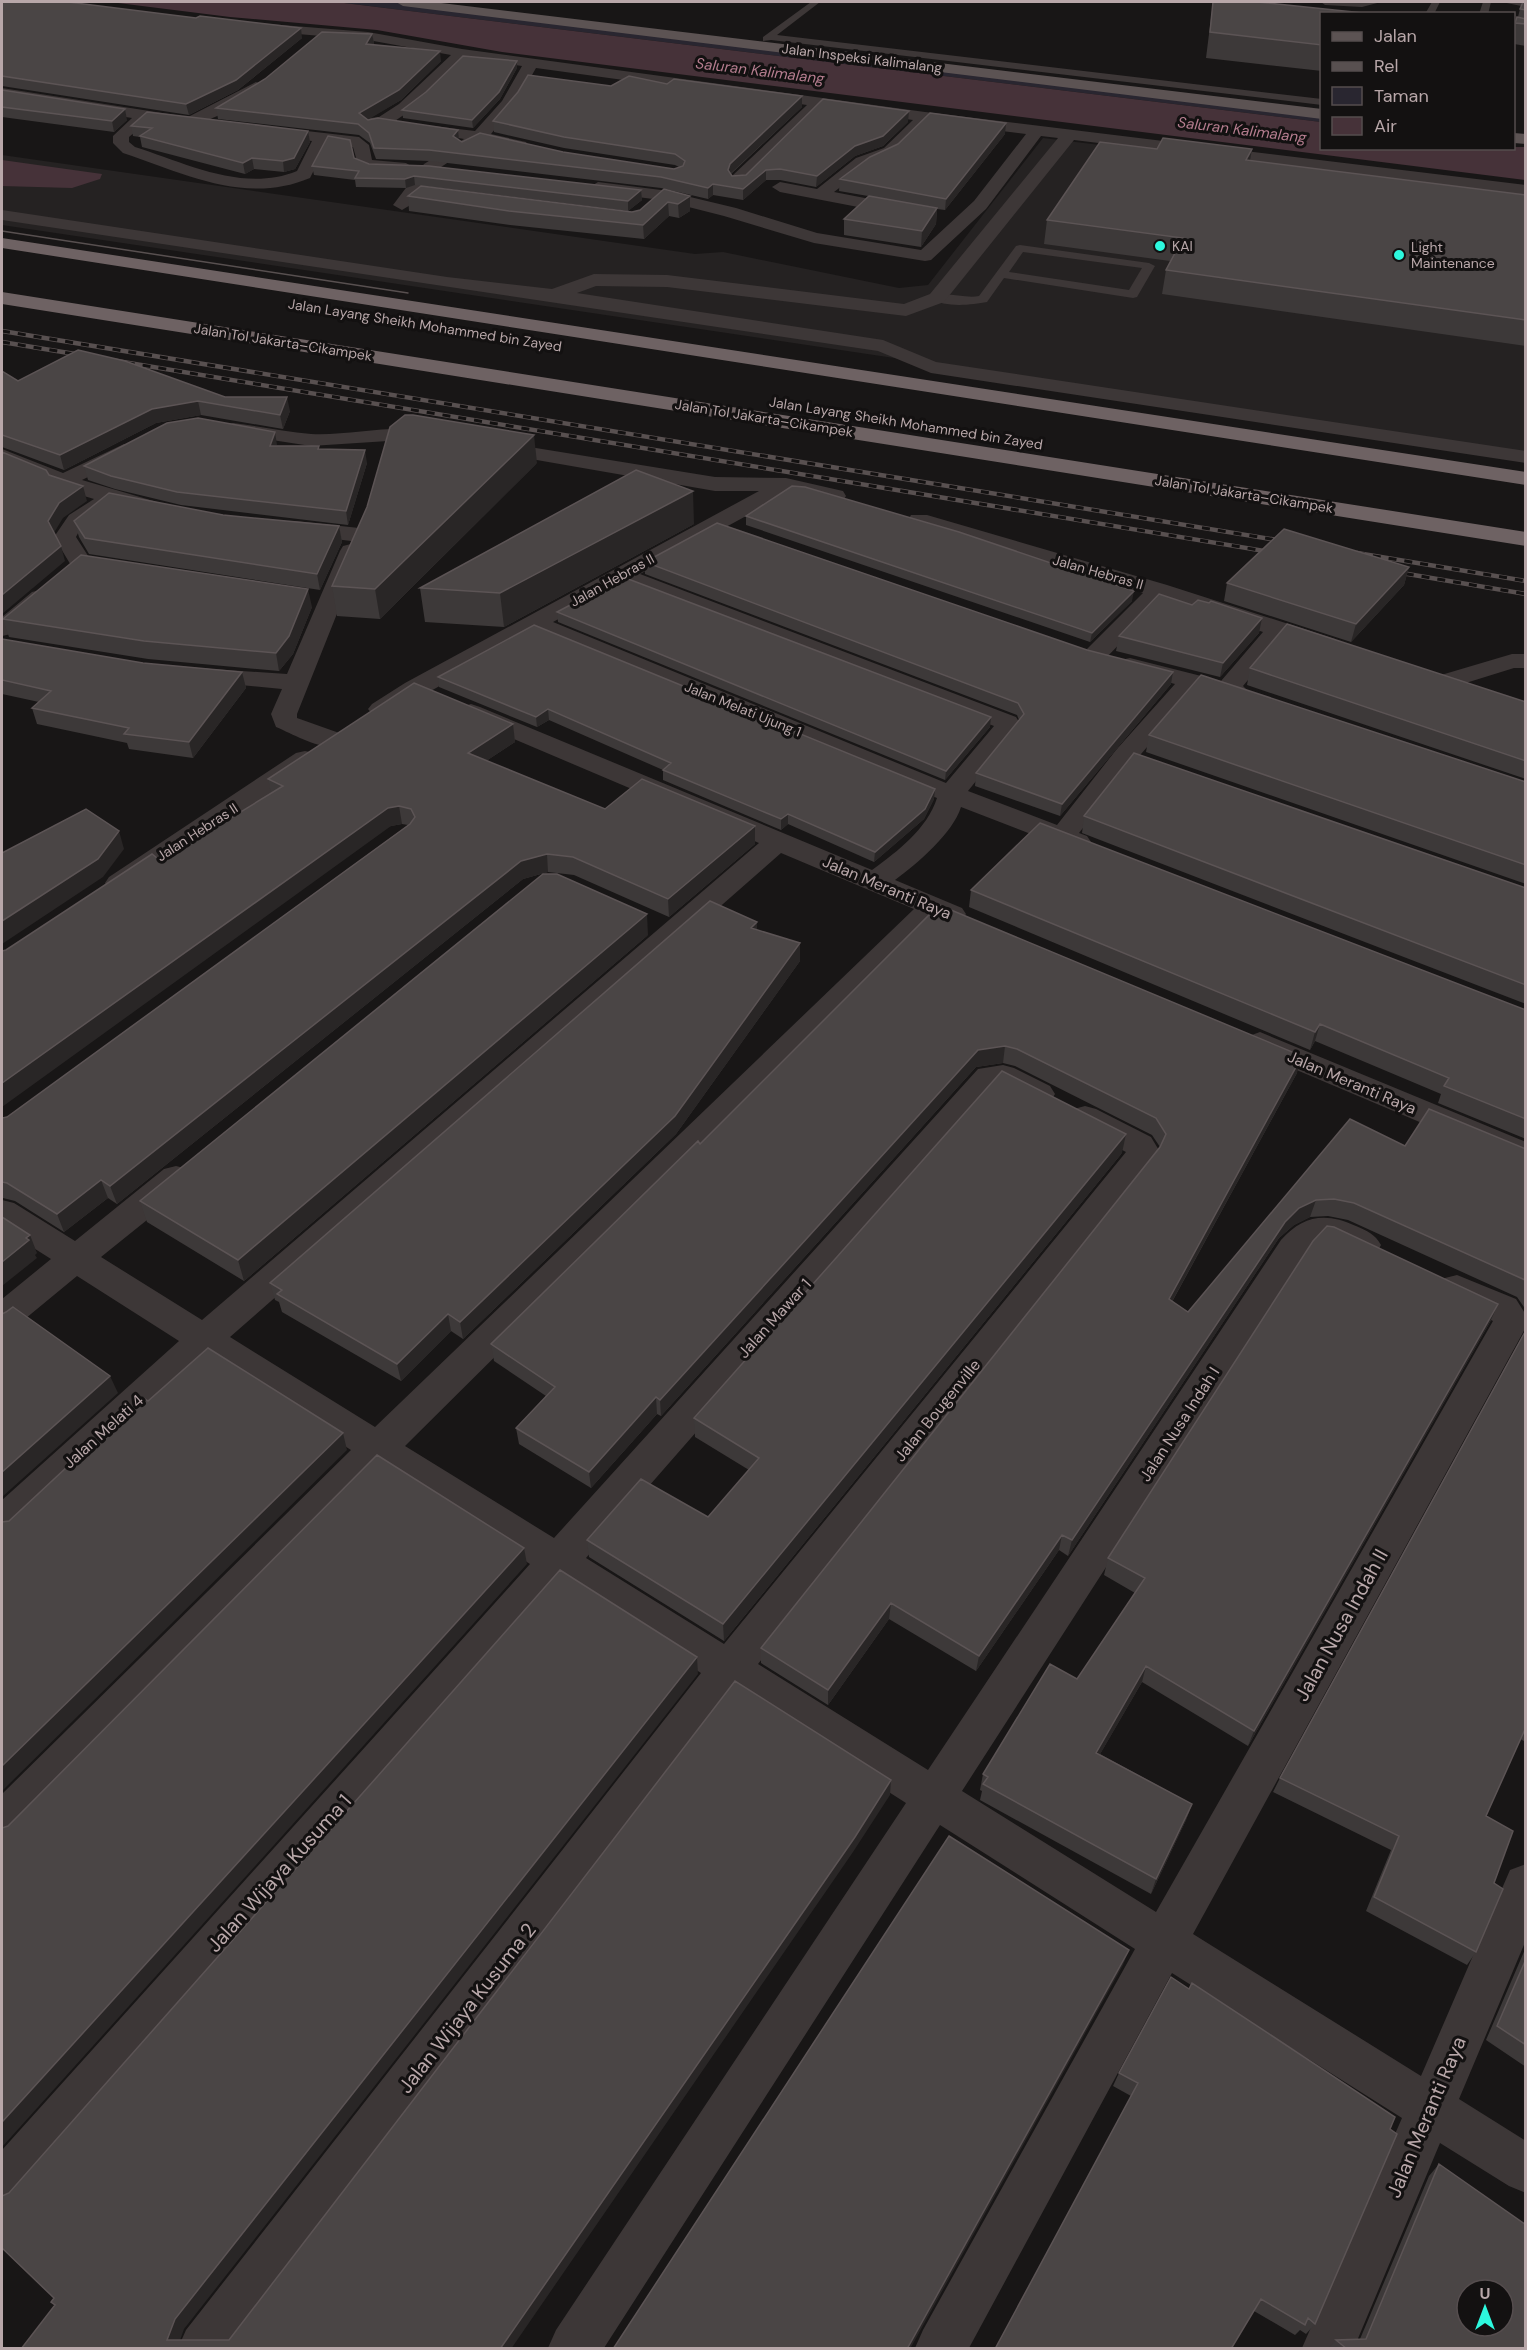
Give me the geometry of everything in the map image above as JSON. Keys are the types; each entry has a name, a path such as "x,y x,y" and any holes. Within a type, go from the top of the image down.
{"highway":[{"path":"2,243 1526,478"},
{"name":"Jalan Layang Sheikh Mohammed bin Zayed","path":"2,260 1526,494"},
{"name":"Jalan Layang Sheikh Mohammed bin Zayed","path":"2,281 1526,520"},
{"name":"Jalan Tol Jakarta–Cikampek","path":"2,298 1526,539"}],"main road":[{"name":"Jalan Inspeksi Kalimalang","path":"403,2 753,45 1022,72 1320,114"}],"street":[{"path":"247,26 368,36 462,53 925,117 1526,190"},
{"path":"305,47 322,32"},
{"path":"245,129 325,138 383,122 405,107 462,53"},
{"path":"402,206 415,192 429,168 479,136 522,82 531,62"},
{"path":"190,122 224,106 266,79"},
{"path":"2,93 223,126"},
{"path":"738,180 820,101"},
{"path":"147,115 131,125 121,136 121,143 129,150 226,182 270,184 304,174 325,138"},
{"path":"820,195 862,162 890,151 925,117"},
{"path":"383,122 479,136 533,148"},
{"path":"584,186 661,195 730,212 814,238 925,256 980,205 1037,131"},
{"path":"352,132 361,145 364,164 453,171"},
{"path":"554,295 594,280 667,281 906,310 937,298 1069,135"},
{"path":"615,190 632,175"},
{"path":"780,187 961,221"},
{"path":"415,192 437,195"},
{"path":"645,210 661,195"},
{"path":"2,215 447,283 554,295 883,346 931,367 1526,457"},
{"path":"212,425 275,437 311,440 388,435 417,435 449,440"},
{"path":"382,457 388,435"},
{"path":"62,482 146,438"},
{"path":"470,443 715,484 786,485 852,501"},
{"path":"2,455 62,482 110,499 174,512"},
{"name":"Jalan Hebras II","path":"99,896 414,688 786,485"},
{"path":"5,640 75,572 65,537 72,523 110,499"},
{"name":"Jalan Hebras II","path":"898,514 1159,590 1343,650"},
{"path":"272,526 362,524 318,598 284,714 285,722 348,731"},
{"path":"716,524 750,536"},
{"path":"621,575 1007,722 1008,724 951,794 945,815 904,859 875,881"},
{"path":"1159,590 1084,651 1190,682 1227,689 1260,701"},
{"name":"Jalan Melati Ujung 1","path":"535,623 951,794 1106,853"},
{"path":"1227,689 1279,628"},
{"path":"1483,696 1429,679 1512,661 1526,661"},
{"path":"174,672 295,682"},
{"path":"1062,836 1136,760 1190,682"},
{"name":"Jalan Meranti Raya","path":"414,688 977,924"},
{"name":"Jalan Melati 4","path":"2,1524 204,1339 672,932 714,911 778,841"},
{"path":"2,1824 378,1448 933,906"},
{"path":"640,917 672,932"},
{"name":"Jalan Meranti Raya","path":"1240,1035 1526,1155"},
{"name":"Jalan Bougenville","path":"730,1668 1144,1152 1140,1144 1003,1076 991,1076"},
{"name":"Jalan Mawar 1","path":"557,1560 991,1076"},
{"path":"2,1318 196,1162"},
{"path":"2,1212 1526,2169"},
{"name":"Jalan Nusa Indah I","path":"574,2349 1306,1233 1319,1228 1335,1232 1504,1309"},
{"name":"Jalan Nusa Indah II","path":"1164,1942 1511,1321 1504,1309"},
{"name":"Jalan Wijaya Kusuma 1","path":"2,2186 557,1560"},
{"name":"Jalan Wijaya Kusuma 2","path":"204,2349 730,1668"},
{"name":"Jalan Meranti Raya","path":"1328,2349 1430,2108 1522,1902"},
{"path":"941,2349 1164,1942"}],"lane":[{"path":"753,45 771,36 816,2"},
{"path":"1325,2 1362,4 1377,2"},
{"path":"1506,2 1526,4"},
{"path":"771,36 1022,72 1320,102"},
{"path":"937,298 969,302 983,299 1001,274 1020,248 1149,266 1133,294 1001,274"}],"shaded area":[{"path":"1043,138 1525,197 1525,452 2,225 2,155 695,254 723,252 899,288 928,285"}],"green space":[{"path":"336,2 400,2 1320,114 1320,122"}],"water":[{"name":"Saluran Kalimalang","path":"110,2 336,2 1320,122 1320,150 1515,150 1515,147 1525,147 1525,180 502,52 377,30 230,17"},
{"path":"2,160 102,174 100,179 72,188 2,186"}],"building":[{"path":"2,2 68,2 301,28 236,80 186,104 2,76"},
{"path":"1213,2 1258,2 1354,12 1320,12 1320,45 1210,32"},
{"path":"1523,2 1526,2 1526,10 1520,9"},
{"path":"1517,17 1526,19 1526,24 1515,23"},
{"path":"322,32 372,34 366,44 440,51 399,90 359,113 368,120 378,118 458,130 453,136 462,142 480,133 563,152 674,169 683,166 685,161 675,154 564,137 493,121 518,92 528,75 611,86 629,76 667,84 674,79 802,96 730,164 728,170 732,176 746,175 823,99 909,111 883,136 855,146 817,176 780,169 766,170 743,189 713,184 708,188 661,177 429,150 374,148 369,133 358,124 216,108 265,79"},
{"path":"463,56 517,61 499,92 472,120 402,110 426,92"},
{"path":"2,90 125,109 112,121 2,107"},
{"path":"147,112 308,131 294,158 283,161 252,158 243,163 140,136 152,128 131,126"},
{"path":"930,113 1006,123 946,199 840,179 870,157 898,144"},
{"path":"328,136 350,140 354,158 369,164 429,166 641,190 628,201 414,176 405,179 355,178 359,171 312,166"},
{"name":"Light Maintenance","path":"1163,138 1252,149 1246,160 1526,195 1526,320 1166,270 1183,238 1047,220 1100,142 1157,149"},
{"path":"421,186 632,212 640,210 664,189 690,196 678,204 668,202 643,225 509,211 408,196"},
{"path":"869,196 937,208 922,231 844,219"},
{"path":"78,350 125,361 225,397 287,397 280,415 198,401 152,409 60,455 2,435 2,371 18,381"},
{"path":"405,415 534,435 375,589 332,586 367,507 390,427"},
{"path":"198,418 275,432 270,446 319,446 318,449 365,450 346,511 177,492 111,476 84,466 167,423"},
{"path":"2,452 46,470 49,475 83,486 59,503 48,521 61,546 2,595"},
{"path":"636,470 693,491 500,593 420,588"},
{"path":"792,486 805,487 959,532 1134,591 1092,633 746,516"},
{"path":"109,493 223,515 339,526 317,574 85,538 74,521"},
{"path":"717,523 1087,650 1173,672 1062,804 976,773 1024,714 1018,703 645,562"},
{"path":"1284,529 1409,567 1356,624 1227,583"},
{"path":"81,555 308,589 289,636 276,653 144,641 3,619"},
{"path":"623,577 991,717 946,771 557,612"},
{"path":"1159,594 1192,605 1198,600 1209,603 1211,601 1262,618 1223,663 1119,636"},
{"path":"1287,624 1526,702 1526,761 1250,668"},
{"path":"534,625 935,789 925,809 875,852 788,814 781,819 663,770 671,763 548,709 536,717 438,677"},
{"path":"2,639 143,663 242,672 189,742 124,734 129,728 32,708 51,691 2,680"},
{"path":"1201,675 1526,782 1526,865 1149,735"},
{"path":"414,683 513,724 468,753 605,809 642,779 755,826 668,899 573,857 547,854 521,861 110,1186 101,1180 57,1214 2,1182 2,1118 7,1117 410,824 415,817 411,809 399,806 388,808 2,1083 2,951 152,854 157,858 180,849 283,786 268,779"},
{"path":"1134,753 1526,888 1526,985 1084,816"},
{"path":"86,809 119,831 98,859 2,921 2,853"},
{"path":"1040,823 1526,1010 1526,1119 1444,1086 1449,1078 1320,1024 1315,1032 971,890"},
{"path":"543,874 557,874 647,914 238,1260 140,1201"},
{"path":"710,901 757,922 751,928 800,943 675,1116 460,1322 448,1314 397,1364 277,1294 282,1290 270,1283"},
{"path":"939,905 1302,1056 1169,1299 1188,1312 1350,1119 1405,1146 1429,1109 1526,1149 1526,1281 1354,1203 1334,1199 1316,1200 1299,1208 1285,1222 1072,1540 1062,1535 979,1656 891,1603 828,1690 761,1648 1160,1147 1166,1134 1156,1118 1017,1049 1005,1046 978,1050 660,1400 656,1397 589,1472 516,1428 555,1387 491,1344 698,1141 700,1144"},
{"path":"1002,1071 1126,1134 723,1624 587,1540 641,1479 708,1517 759,1458 694,1418"},
{"path":"2,1217 30,1235 26,1238 29,1240 2,1262"},
{"path":"1327,1226 1334,1227 1498,1304 1254,1731 1146,1666 1096,1753 1192,1804 1156,1879 983,1784 988,1777 983,1774 1050,1664 1077,1679 1145,1578 1108,1558 1313,1241"},
{"path":"13,1307 110,1376 2,1472 2,1314"},
{"path":"1526,1330 1526,1727 1486,1816 1513,1831 1494,1883 1503,1889 1476,1952 1374,1897 1399,1836 1280,1778"},
{"path":"208,1348 343,1433 2,1766 2,1522 9,1521 142,1397 148,1401"},
{"path":"377,1455 524,1548 2,2122 2,1828 8,1826"},
{"path":"560,1570 697,1657 175,2319 167,2340 229,2340 735,1681 891,1780 855,1837 500,2349 21,2349 55,2305 51,2302 54,2298 2,2248 2,2196 9,2193"},
{"path":"949,1836 1129,1950 907,2349 613,2349"},
{"path":"1526,1959 1526,2045 1497,2026"},
{"path":"1171,1977 1189,1989 1192,1983 1395,2117 1390,2129 1397,2134 1315,2324 1308,2318 1305,2325 1261,2299 1231,2349 995,2349 1138,2083 1119,2073"},
{"path":"1439,2164 1526,2225 1526,2349 1347,2349 1336,2340 1366,2339"}],"tram line":[{"path":"2,231 408,293"}],"railway":[{"path":"2,331 1289,542"},
{"path":"2,342 87,356"},
{"path":"111,360 1277,553"},
{"path":"1357,553 1526,581"},
{"path":"1390,571 1526,594"}],"place":[{"name":"KAI","path":"1160,246"},
{"name":"Light Maintenance","path":"1399,255"}]}
